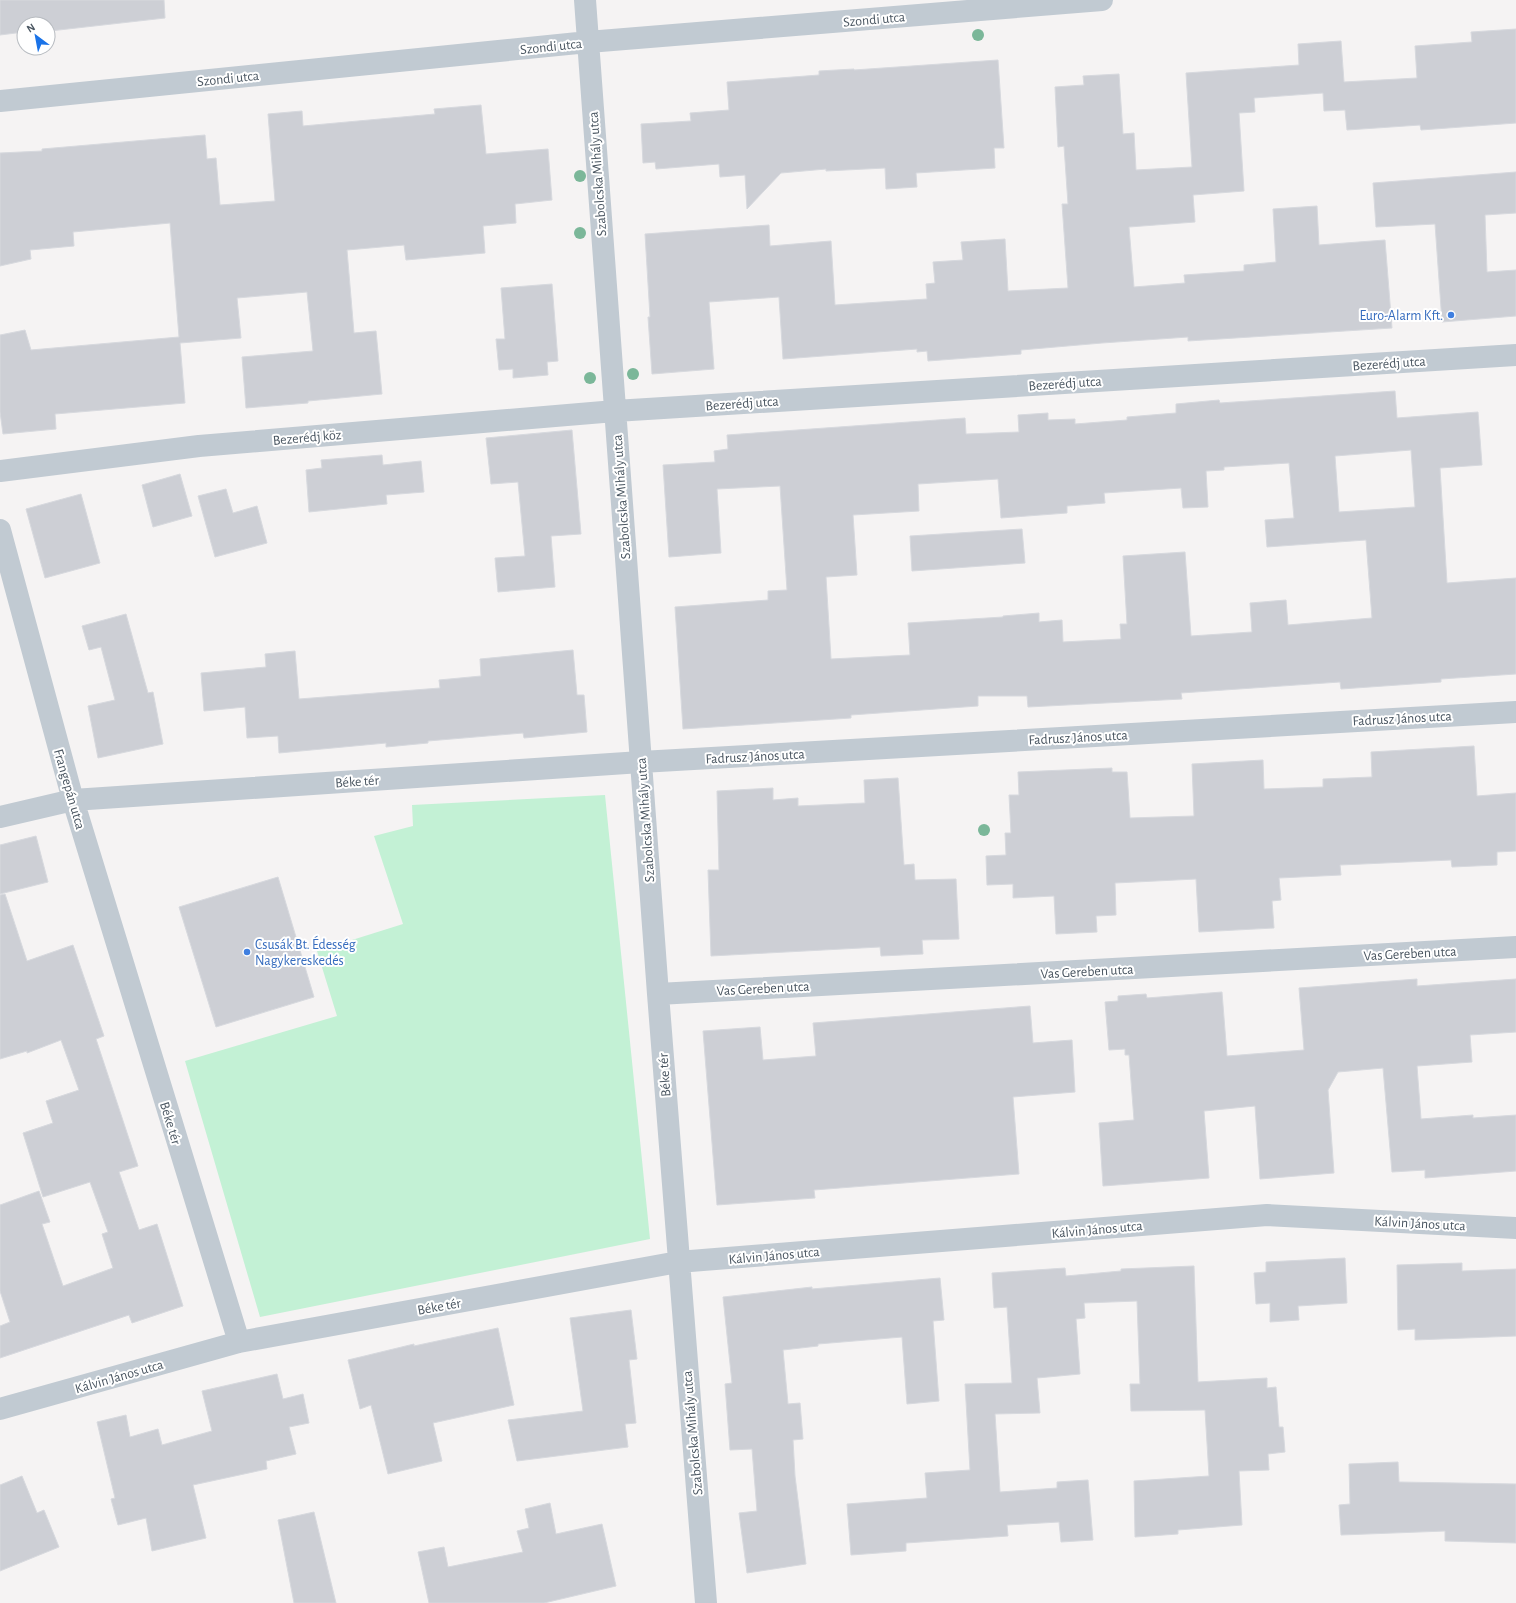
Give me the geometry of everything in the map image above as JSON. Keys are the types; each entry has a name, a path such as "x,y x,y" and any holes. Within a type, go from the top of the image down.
{"street":[{"name":"Szabolcska Mihály utca","path":"585,0 658,994"},
{"name":"Szondi utca","path":"0,101 588,42 1102,0"},
{"name":"Bezerédj utca","path":"615,411 1516,355"},
{"name":"Bezerédj köz","path":"0,470 199,446 615,411"},
{"name":"Frangepán utca","path":"0,530 73,800 148,1046"},
{"name":"Fadrusz János utca","path":"641,762 1516,712"},
{"name":"Béke tér","path":"73,800 641,762"},
{"path":"0,817 73,800"},
{"name":"Vas Gereben utca","path":"658,994 1516,947"},
{"name":"Béke tér","path":"148,1046 239,1342 678,1262 658,994"},
{"name":"Kálvin János utca","path":"678,1262 1266,1215 1516,1228"},
{"name":"Szabolcska Mihály utca","path":"678,1262 706,1603"},
{"name":"Kálvin János utca","path":"0,1409 239,1342"}],"green space":[{"path":"605,795 650,1239 260,1317 185,1061 337,1016 317,951 403,924 374,836 413,826 412,805"}],"building":[{"path":"0,0 164,0 165,18 56,30 56,16 16,16 16,33 0,35"},
{"path":"1516,29 1516,123 1421,130 1420,125 1347,130 1345,110 1324,111 1323,93 1254,98 1255,112 1239,113 1244,191 1193,195 1195,222 1129,227 1134,287 1185,283 1184,275 1244,271 1244,265 1276,262 1273,209 1317,206 1319,245 1385,240 1392,328 1188,341 1188,337 1102,343 1021,350 1021,354 928,361 927,351 917,352 917,349 783,359 779,297 709,302 714,369 652,374 645,234 769,225 770,246 831,241 835,305 927,299 926,284 935,283 933,262 963,260 961,242 1005,239 1008,291 1068,288 1062,204 1068,204 1064,146 1058,147 1055,87 1084,85 1083,76 1119,74 1123,134 1134,133 1136,170 1192,167 1186,73 1299,65 1298,44 1341,41 1344,82 1417,78 1415,46 1472,42 1471,32"},
{"path":"998,60 1004,148 994,148 995,168 916,173 917,187 886,189 885,168 826,171 826,169 781,173 747,209 745,175 720,177 719,164 656,169 655,162 643,163 641,124 691,121 690,113 729,110 727,82 819,75 819,71"},
{"path":"481,105 486,154 548,149 552,200 515,204 516,223 483,226 485,253 406,260 404,245 347,250 354,333 376,331 382,394 308,401 308,403 246,408 242,357 313,351 307,292 237,298 241,338 180,343 185,403 55,414 56,429 3,434 0,412 0,335 25,330 31,350 179,337 170,223 73,232 74,246 30,250 31,259 0,266 0,153 42,151 42,149 205,135 207,159 216,158 220,205 275,201 268,114 302,111 303,126 435,114 434,109"},
{"path":"1516,172 1516,213 1485,215 1487,272 1516,270 1516,316 1442,322 1435,224 1376,227 1373,183"},
{"path":"552,284 558,361 547,362 548,375 513,378 513,369 499,370 496,339 505,339 501,288"},
{"path":"1395,391 1397,418 1478,412 1482,465 1440,468 1447,583 1516,578 1516,674 1441,679 1441,682 1341,689 1340,682 1181,693 1182,699 1028,707 1027,696 978,696 978,706 851,715 851,718 683,729 675,607 768,600 768,591 787,590 780,486 717,489 721,553 669,557 663,465 715,462 714,451 728,449 727,435 965,418 966,434 1019,432 1018,415 1048,413 1048,420 1075,419 1075,424 1127,420 1127,417 1176,413 1176,404 1219,400 1220,403","holes":["1411,450 1415,507 1339,512 1335,456","1289,463 1294,518 1265,520 1267,547 1366,540 1372,618 1288,625 1286,600 1250,603 1252,632 1191,636 1185,552 1123,556 1127,624 1120,624 1121,639 1063,642 1062,620 1039,622 1039,613 1003,617 908,623 910,655 831,659 826,577 857,575 853,515 919,511 918,484 998,479 1001,518 1067,513 1067,506 1105,503 1104,493 1181,488 1183,508 1208,507 1206,471 1224,470 1224,467"]},
{"path":"572,430 581,534 551,536 555,587 498,592 495,558 525,556 518,482 491,484 486,438"},
{"path":"382,455 383,465 421,461 424,492 386,495 387,504 309,512 306,470 322,468 321,460"},
{"path":"180,474 192,516 153,527 142,485"},
{"path":"226,489 233,513 257,506 267,543 215,557 198,496"},
{"path":"81,494 100,563 45,578 26,509"},
{"path":"1022,529 1025,563 912,571 910,536"},
{"path":"126,614 148,693 153,692 163,744 98,758 88,706 115,700 101,647 89,650 82,626"},
{"path":"573,650 577,695 584,695 587,732 524,738 523,733 428,741 428,743 386,747 386,743 279,753 278,736 247,738 245,707 204,711 201,673 266,667 265,654 295,651 299,699 440,688 439,680 481,676 480,659"},
{"path":"1474,746 1477,796 1516,793 1516,851 1497,852 1497,865 1452,867 1451,860 1340,865 1341,875 1279,878 1281,900 1272,901 1274,928 1199,932 1196,879 1115,883 1116,915 1096,916 1097,932 1056,934 1054,896 1013,898 1013,884 987,885 986,856 1006,855 1005,833 1011,833 1009,795 1019,795 1018,772 1112,768 1112,772 1127,772 1130,818 1194,816 1192,764 1263,760 1264,789 1323,787 1323,779 1372,777 1371,752"},
{"path":"898,778 904,865 914,864 915,880 956,879 959,939 922,940 923,954 881,956 880,947 711,956 708,870 719,870 717,791 773,788 773,800 798,798 798,806 865,803 864,780"},
{"path":"36,836 48,882 0,894 0,845"},
{"name":"Csusák Bt. Édesség Nagykereskedés","path":"278,877 314,997 216,1027 179,907"},
{"path":"5,894 27,961 73,945 104,1036 96,1039 138,1166 119,1172 139,1230 157,1224 183,1306 132,1323 129,1315 0,1358 0,1326 10,1322 0,1291 0,1205 39,1191 50,1222 42,1224 63,1286 113,1268 102,1234 108,1232 90,1182 43,1197 23,1133 53,1123 46,1101 79,1090 61,1040 27,1053 27,1051 0,1059 0,895"},
{"path":"1417,979 1417,986 1516,979 1516,1032 1470,1035 1472,1062 1417,1066 1421,1119 1473,1115 1473,1118 1516,1115 1516,1171 1425,1178 1425,1170 1392,1172 1383,1068 1338,1072 1328,1090 1334,1173 1260,1179 1255,1106 1204,1111 1209,1178 1103,1186 1099,1123 1134,1120 1129,1055 1125,1055 1125,1049 1109,1050 1105,1002 1118,1001 1118,996 1146,994 1147,998 1222,992 1227,1056 1304,1050 1299,988"},
{"path":"1030,1006 1033,1043 1072,1040 1075,1092 1013,1097 1019,1174 814,1190 815,1198 717,1205 703,1031 760,1027 763,1060 816,1056 813,1023"},
{"path":"1345,1258 1347,1303 1298,1306 1299,1320 1270,1322 1270,1303 1256,1304 1254,1273 1266,1272 1266,1262"},
{"path":"1462,1263 1462,1271 1516,1269 1516,1336 1415,1340 1415,1329 1398,1330 1397,1265"},
{"path":"1194,1266 1198,1382 1267,1378 1267,1388 1276,1387 1279,1427 1283,1427 1285,1452 1268,1454 1269,1470 1239,1471 1242,1525 1178,1530 1178,1534 1135,1537 1134,1481 1209,1476 1205,1410 1131,1411 1130,1384 1140,1384 1137,1301 1084,1303 1085,1318 1076,1319 1080,1374 1037,1378 1040,1413 995,1414 1000,1492 1057,1488 1057,1482 1088,1480 1093,1540 1061,1542 1059,1522 1007,1525 1008,1536 906,1543 906,1551 851,1555 847,1504 927,1498 925,1473 970,1470 965,1384 1012,1383 1007,1307 994,1308 992,1273 1065,1268 1066,1276 1121,1271 1121,1269"},
{"path":"940,1278 944,1320 933,1321 939,1401 907,1404 902,1337 818,1344 818,1346 783,1350 788,1404 800,1403 803,1439 793,1440 795,1476 806,1564 747,1573 739,1513 757,1511 752,1449 730,1450 725,1384 732,1383 723,1297 812,1287 812,1289"},
{"path":"631,1310 637,1359 629,1360 636,1423 625,1424 628,1447 517,1461 508,1420 583,1411 570,1318"},
{"path":"498,1328 514,1405 433,1423 442,1461 388,1474 371,1405 360,1409 348,1360 414,1344 414,1346"},
{"path":"277,1374 283,1399 303,1394 309,1423 289,1427 296,1454 266,1461 267,1469 193,1485 206,1538 152,1551 146,1518 118,1525 111,1499 115,1498 97,1422 126,1415 130,1437 158,1429 162,1445 212,1431 202,1391"},
{"path":"1398,1462 1399,1482 1516,1484 1516,1543 1445,1541 1445,1531 1341,1535 1339,1505 1350,1504 1349,1464"},
{"path":"22,1476 37,1513 44,1510 59,1547 0,1571 0,1485"},
{"path":"550,1503 556,1534 602,1524 616,1586 544,1603 429,1603 418,1552 444,1547 448,1567 523,1552 517,1531 529,1528 525,1509"},
{"path":"314,1512 336,1603 294,1603 278,1520"}],"place":[{"name":"Euro-Alarm Kft.","path":"1451,315"},
{"name":"Csusák Bt. Édesség Nagykereskedés","path":"247,952"}]}
